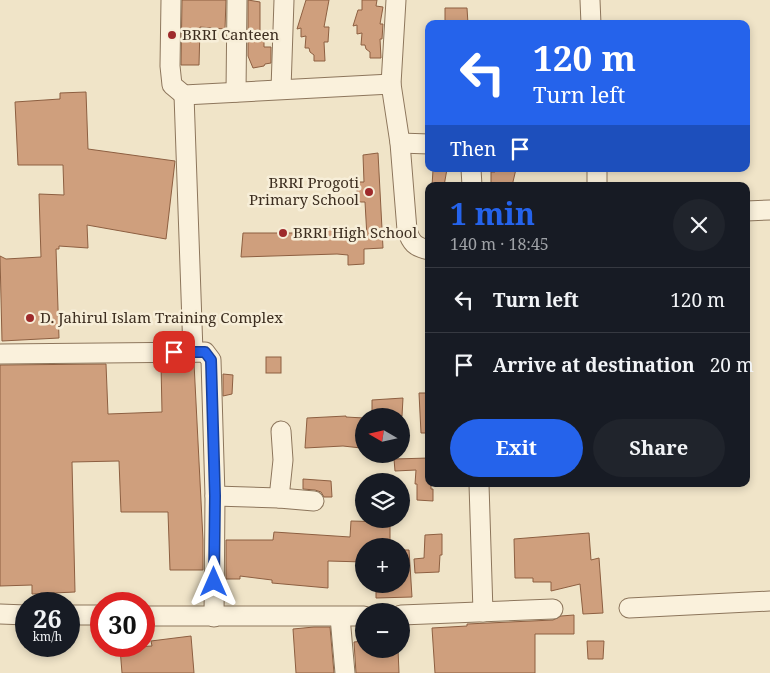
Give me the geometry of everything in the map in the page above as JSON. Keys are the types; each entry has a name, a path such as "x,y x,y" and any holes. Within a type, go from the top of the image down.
{"street":[{"path":"171,0 170,66 172,85 184,95 391,84"},
{"path":"236,92 237,0"},
{"path":"281,89 284,0"},
{"path":"396,0 391,84 400,143 407,230 411,242 425,249"},
{"path":"590,0 591,20"},
{"path":"184,95 193,352"},
{"path":"400,143 425,144"},
{"path":"750,212 770,210"},
{"path":"0,354 205,352 211,360 215,496 214,617"},
{"path":"279,498 283,460 281,432"},
{"path":"479,487 482,612"},
{"path":"215,496 314,501"},
{"path":"629,608 770,601"},
{"path":"410,615 553,610"},
{"path":"0,614 15,615"},
{"path":"155,616 355,616"},
{"path":"340,617 346,673"}],"building":[{"path":"182,0 226,0 225,29 200,27 199,65 181,65"},
{"path":"248,0 260,2 260,32 264,32 264,47 271,47 271,63 253,68 248,56"},
{"path":"306,0 329,0 324,27 329,27 328,42 324,42 325,61 314,61 314,55 310,52 309,48 305,48 306,36 301,37 301,28 297,29"},
{"path":"362,0 377,0 376,6 383,7 380,24 383,24 382,39 380,39 381,58 370,58 370,52 366,49 365,45 361,45 362,33 357,34 357,25 353,26 358,10 362,10"},
{"path":"445,8 467,8 468,20 445,20"},
{"path":"86,92 88,149 175,161 166,239 87,225 88,248 59,246 59,249 56,249 59,338 2,341 0,256 6,259 41,257 39,194 64,195 63,165 18,165 15,102 60,99 60,93"},
{"path":"378,153 383,248 364,249 364,264 348,265 348,255 337,254 241,257 243,233 299,233 302,229 338,227 343,238 367,237 365,202 357,202 357,182 364,182 363,155"},
{"path":"433,172 446,172 445,182 432,182"},
{"path":"491,172 515,172 513,182 491,182"},
{"path":"266,357 281,357 281,373 266,373"},
{"path":"194,363 203,570 170,570 168,512 121,512 119,461 72,462 75,592 32,592 32,585 0,586 0,365 106,364 108,414 162,412 161,364"},
{"path":"223,374 233,375 232,394 223,396"},
{"path":"419,393 425,393 425,433 421,433"},
{"path":"403,398 402,408 372,408 372,400"},
{"path":"346,416 355,418 355,447 305,448 307,418"},
{"path":"425,458 425,487 433,489 433,501 417,500 416,470 395,471 394,463 410,463 410,459"},
{"path":"303,479 331,481 332,497 324,497 321,492 315,490 303,489"},
{"path":"351,521 355,521 355,528 390,528 390,538 355,538 355,562 328,561 328,588 272,583 272,580 240,576 240,579 226,579 226,540 273,540 274,532 350,537"},
{"path":"589,533 591,560 599,558 603,613 583,614 580,584 551,591 551,582 533,582 533,578 515,578 514,539"},
{"path":"442,534 442,555 440,555 439,572 415,573 414,559 424,558 425,535"},
{"path":"410,566 412,597 376,598 376,593 410,593"},
{"path":"574,615 574,634 535,634 535,673 435,673 432,628 467,626 467,624 553,620 561,616"},
{"path":"330,627 334,673 296,673 293,629"},
{"path":"191,636 194,673 122,673 121,657 155,657 155,640"},
{"path":"587,641 604,641 603,659 588,659"},
{"path":"355,658 398,658 399,673 356,673"}],"place":[{"name":"BRRI Canteen","path":"172,35"},
{"name":"BRRI Progoti Primary School","path":"369,192"},
{"name":"BRRI High School","path":"283,233"},
{"name":"D. Jahirul Islam Training Complex","path":"30,318"}],"route":[{"path":"174,352 205,352 211,360 215,496 214,582"}]}
